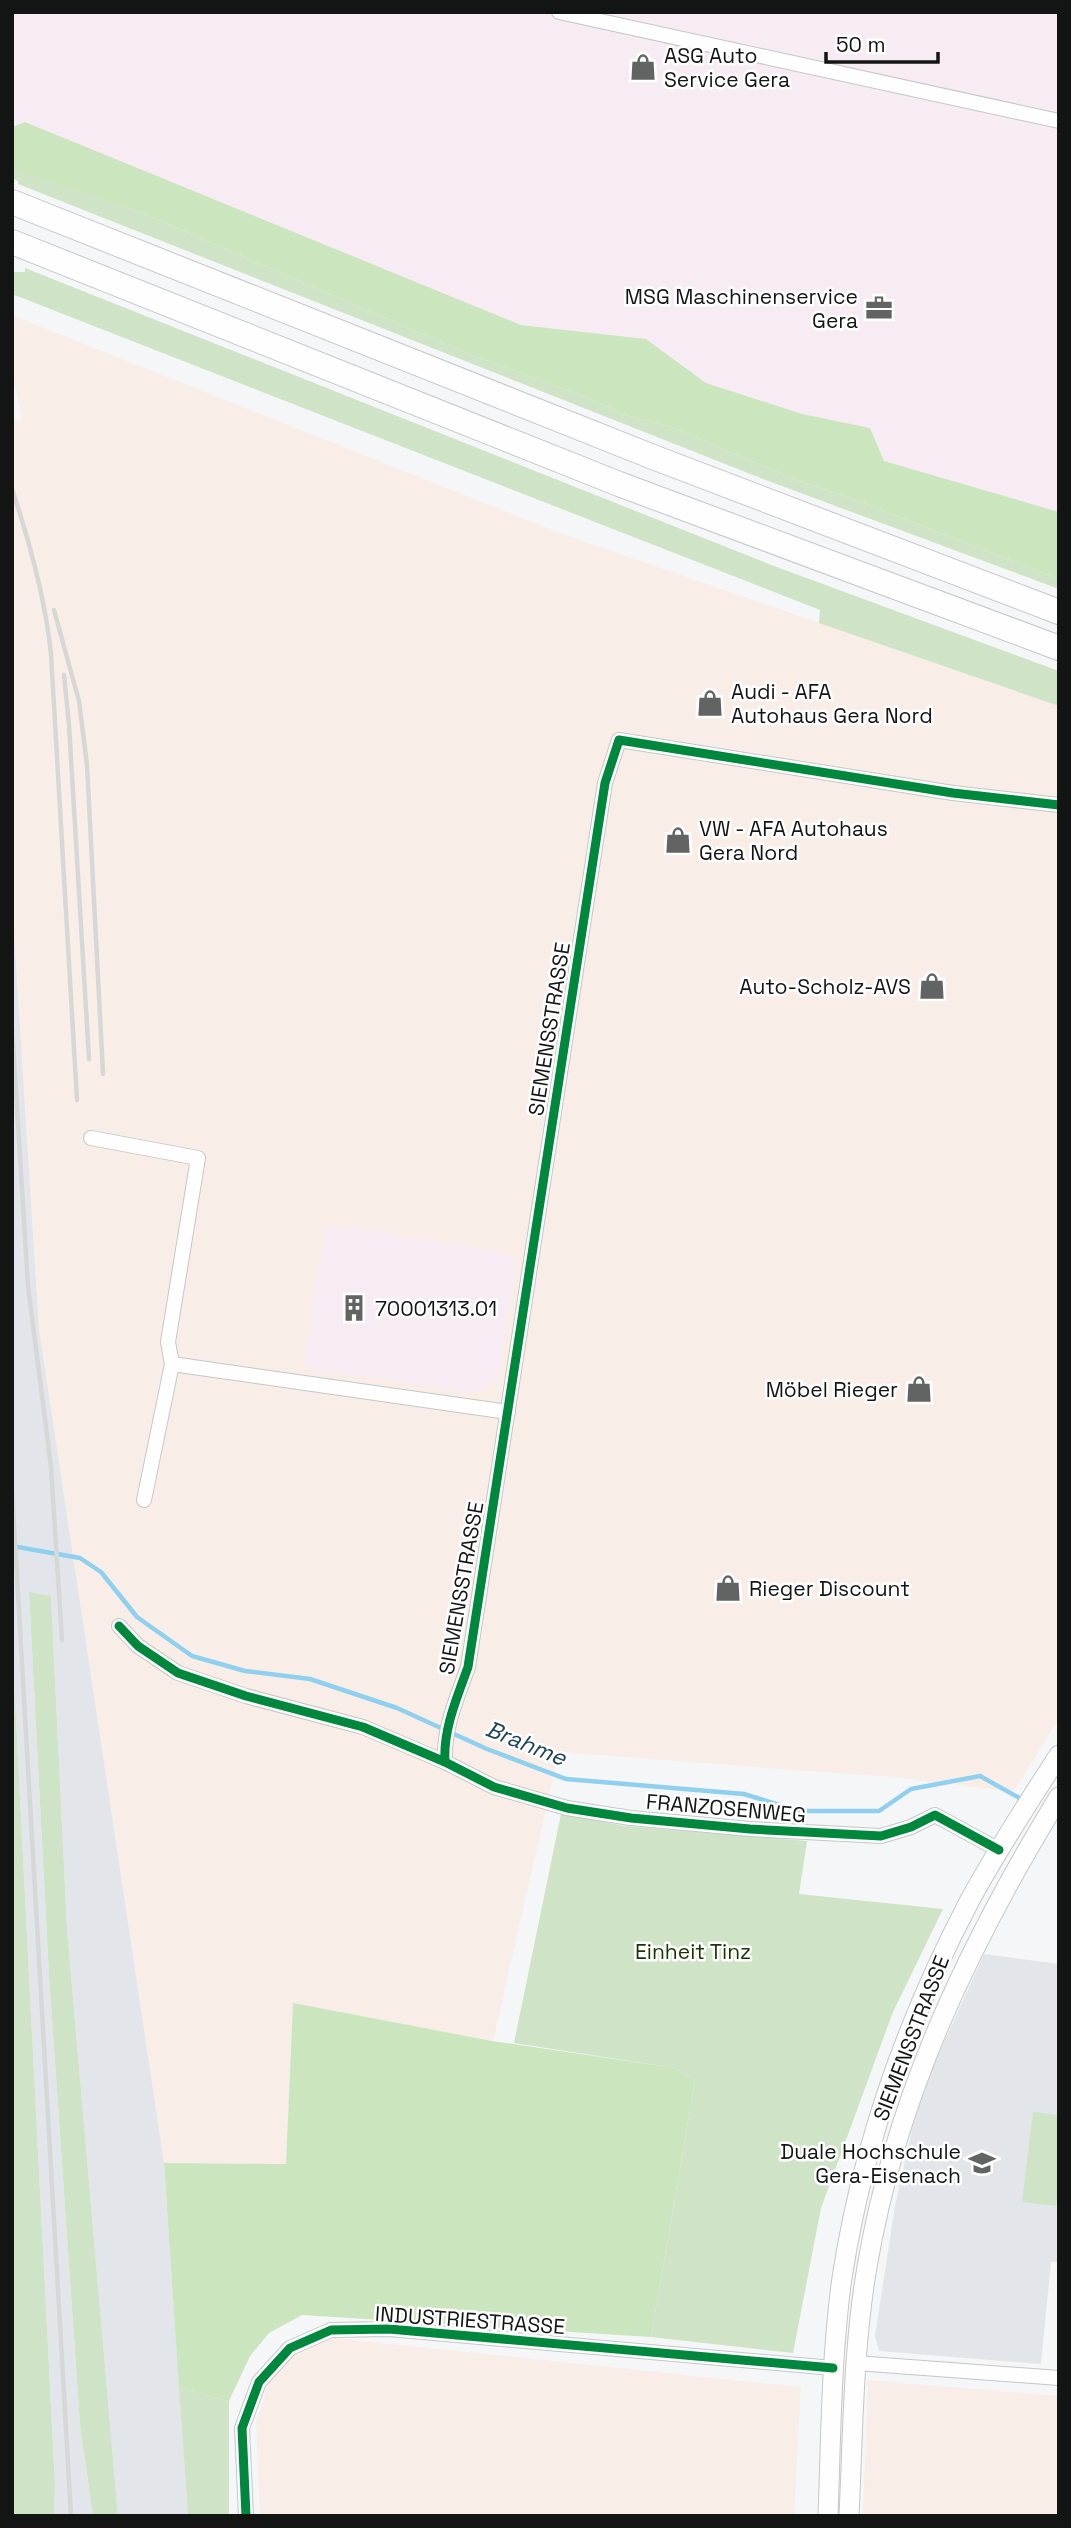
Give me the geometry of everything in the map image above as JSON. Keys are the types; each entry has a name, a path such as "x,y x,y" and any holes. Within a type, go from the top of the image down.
{"highway":[{"path":"16,204 641,452 1059,612"},
{"path":"18,244 619,484 1059,648"}],"main road":[{"name":"SIEMENSSTRASSE","path":"828,2516 833,2368 842,2278 869,2149 901,2053 944,1952 999,1850 1059,1755"},
{"name":"SIEMENSSTRASSE","path":"849,2516 856,2363 866,2270 883,2188 900,2127 915,2082 967,1961 1059,1797"},
{"path":"999,1850 1020,1863"}],"street":[{"path":"559,12 1059,121"},
{"name":"SIEMENSSTRASSE","path":"444,1757 450,1715 468,1667 605,783 619,740 953,793 1059,805"},
{"path":"91,1138 198,1158 167,1342 172,1364 144,1500"},
{"path":"172,1364 508,1412"},
{"name":"FRANZOSENWEG","path":"119,1626 138,1646 178,1673 246,1696 363,1727 444,1757 494,1787 557,1805 644,1819 750,1829 881,1836 911,1827 935,1815 999,1850"},
{"name":"INDUSTRIESTRASSE","path":"246,2516 242,2428 259,2382 289,2348 331,2330 389,2329 833,2368"},
{"path":"856,2363 1059,2378"}],"shaded area":[{"path":"12,12 1059,12 1059,512 884,461 870,428 802,414 706,383 646,339 521,325 25,122 12,124"},
{"path":"12,315 557,532 1059,706 1059,1719 1013,1792 902,1778 559,1752 493,2041 293,2004 286,2164 164,2163 39,1329 12,900 12,423 22,419 12,371"},
{"path":"12,900 39,1329 164,2163 188,2516 118,2516 67,1929 51,1596 29,1592 49,1975 80,2425 93,2516 54,2516 55,2485 12,1641"},
{"path":"326,1224 505,1253 512,1257 517,1263 499,1369 490,1384 480,1391 467,1392 304,1368"},
{"name":"Duale Hochschule Gera-Eisenach","path":"984,1954 1059,1964 1059,2262 1051,2262 1041,2364 879,2351 875,2336 895,2206 914,2121 935,2062"},
{"path":"333,2338 801,2387 794,2516 260,2516 256,2423 269,2382 292,2356"},
{"path":"868,2380 1059,2396 1059,2516 863,2516"}],"green space":[{"path":"25,122 521,325 646,339 706,383 802,414 870,428 884,461 1059,512 1059,579 848,497 794,479 672,427 626,415 472,355 142,213 21,172 12,168 12,127"},
{"path":"12,168 142,213 472,355 626,415 672,427 794,479 848,497 1059,579 1059,589 763,479 18,184 18,181 12,178"},
{"path":"25,268 774,566 1059,671 1059,706 819,623 820,610 12,294 12,272 25,272"},
{"path":"29,1592 51,1596 67,1929 118,2516 93,2516 80,2425 49,1975"},
{"path":"12,1641 55,2485 54,2516 12,2516"},
{"name":"Einheit Tinz","path":"561,1814 625,1826 807,1841 799,1894 943,1909 893,2012 821,2208 793,2353 651,2337 695,2081 675,2068 514,2043"},
{"path":"293,2003 492,2041 675,2068 695,2081 651,2337 302,2315 269,2333 250,2356 229,2401 179,2388 164,2163 286,2164"},
{"path":"1033,2112 1059,2115 1059,2180 1056,2206 1022,2202"},
{"path":"179,2388 229,2401 229,2516 188,2516"}],"waterway":[{"name":"Brahme","path":"12,1546 80,1558 101,1572 137,1617 192,1656 245,1671 310,1679 397,1708 487,1749 566,1779 744,1794 799,1811 879,1811 911,1789 980,1776 1023,1800"}],"railway":[{"path":"12,489 36,570 51,654 77,1100"},
{"path":"54,610 79,701 87,765 103,1074"},
{"path":"64,675 89,1059"},
{"path":"12,1027 28,1286 51,1467 62,1640"},
{"path":"12,1490 71,2516"}],"cycle path":[{"path":"445,1762 448,1726 468,1667 605,783 619,740 953,793 1059,805"},
{"path":"119,1626 138,1646 178,1673 246,1696 363,1727 445,1762 494,1787 567,1808 631,1818 750,1829 881,1836 911,1827 935,1815 999,1850"},
{"path":"246,2516 242,2428 259,2382 290,2348 331,2330 389,2329 833,2368"}],"place":[{"name":"ASG Auto Service Gera","path":"643,67"},
{"name":"MSG Maschinenservice Gera","path":"879,308"},
{"name":"Audi - AFA Autohaus Gera Nord","path":"710,703"},
{"name":"VW - AFA Autohaus Gera Nord","path":"678,840"},
{"name":"Auto-Scholz-AVS","path":"932,986"},
{"name":"70001313.01","path":"354,1308"},
{"name":"Möbel Rieger","path":"919,1389"},
{"name":"Rieger Discount","path":"728,1588"},
{"name":"Duale Hochschule Gera-Eisenach","path":"982,2163"}]}
